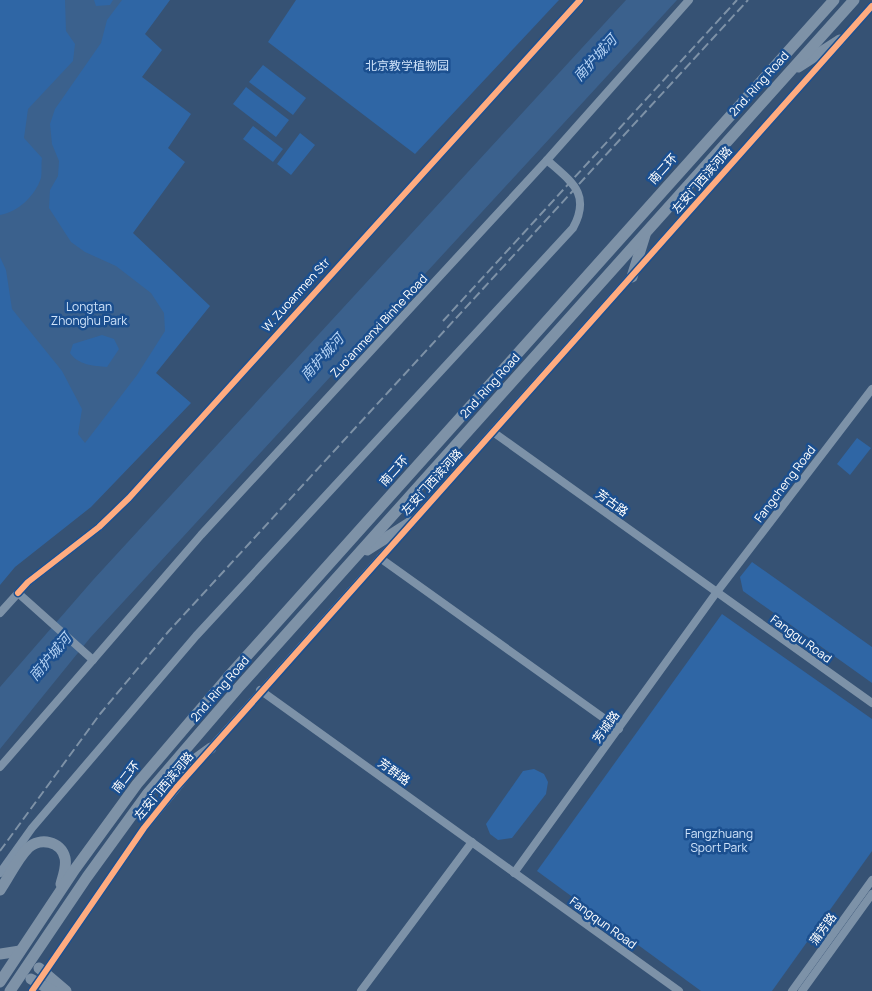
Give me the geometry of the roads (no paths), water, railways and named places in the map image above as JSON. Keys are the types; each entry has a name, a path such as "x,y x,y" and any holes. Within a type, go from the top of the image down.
{"highway":[{"name":"南二环","path":"1,978 137,784 228,677 834,0"},
{"name":"2nd. Ring Road","path":"148,793 355,558 854,0"},
{"path":"786,75 840,40"},
{"path":"632,276 647,231"},
{"path":"355,558 411,522"},
{"path":"12,987 148,793 211,748"},
{"path":"0,890 24,853 34,844 44,841 54,844 62,851 65,869 57,896"},
{"path":"0,954 20,951"},
{"path":"36,951 39,968 66,991"},
{"path":"12,987 31,979 52,991"}],"street":[{"name":"W. Zuoanmen Str","path":"0,613 28,582 99,527 129,498 580,0"},
{"name":"Zuo'anmenxi Binhe Road","path":"0,767 201,535 546,160 689,0"},
{"name":"左安门西滨河路","path":"32,991 95,903 144,828 260,690 493,432 872,6"},
{"path":"0,873 32,828 196,636 573,228 579,210 578,192 574,183 546,160"},
{"name":"Fangcheng Road","path":"716,593 872,389"},
{"name":"芳古路","path":"493,432 716,593"},
{"path":"380,558 619,729"},
{"name":"Fanggu Road","path":"716,593 872,703"},
{"name":"芳城路","path":"514,873 716,593"},
{"path":"18,594 46,616 93,660"},
{"name":"芳群路","path":"260,690 514,873"},
{"path":"360,991 472,842"},
{"name":"Fangqun Road","path":"514,873 679,991"},
{"name":"蒲芳路","path":"792,991 872,880"},
{"name":"蒲芳路","path":"802,991 872,894"},
{"path":"664,991 669,984"}],"water":[{"path":"65,0 94,0 96,6 110,5 113,0 122,0 107,20 101,43 55,109 50,124 52,144 59,161 58,176 50,190 49,208 71,242 85,252 116,266 151,293 164,313 165,331 137,375 85,443 78,434 82,409 62,371 12,309 6,270 0,257 0,215 19,207 25,202 35,191 41,178 42,158 24,138 28,109 73,61 75,44 66,31","holes":["102,335 114,339 119,349 107,367 82,362 70,353 73,344"]},
{"name":"南护城河","path":"626,0 677,0 90,638 0,749 0,687 93,580"}],"railway":[{"path":"443,321 737,0"},
{"path":"0,851 100,714 168,632 748,0"}],"park label":[{"name":"北京教学植物园","path":"407,66"},
{"name":"Longtan Zhonghu Park","path":"89,314"},
{"name":"Fangzhuang Sport Park","path":"719,841"}]}
